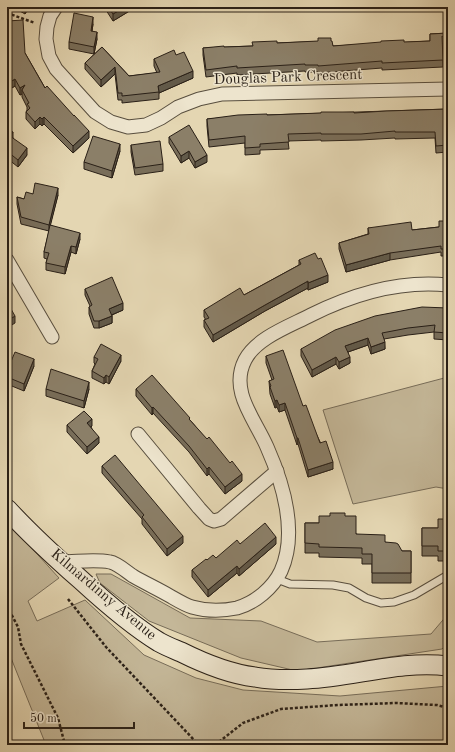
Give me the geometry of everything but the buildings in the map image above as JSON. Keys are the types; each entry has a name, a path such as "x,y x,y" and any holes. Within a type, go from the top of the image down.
{"street":[{"name":"Douglas Park Crescent","path":"56,7 50,16 46,39 49,56 56,69 96,112 112,122 128,127 146,124 199,99 222,94 448,89"},
{"path":"7,260 52,337"},
{"path":"61,562 112,562 133,576 191,607 214,611 237,608 252,601 265,592 277,579 285,560 288,539 287,510 277,471 241,393 241,370 245,360 252,350 275,333 324,308 388,287 411,284 448,284"},
{"path":"138,434 199,508 209,519 214,521 221,519 277,471"},
{"name":"Kilmardinny Avenue","path":"7,509 61,562 136,626 160,642 194,659 225,671 255,677 308,679 394,667 447,665"},
{"path":"89,587 85,570 95,561"}],"lane":[{"path":"277,579 290,584 334,585 349,588 366,598 380,603 394,602 414,595 448,574"}],"path":[{"path":"7,13 47,27"},
{"path":"68,599 106,647 196,742 208,745"},
{"path":"7,606 18,627 21,644 58,718 65,745"},
{"path":"215,745 243,723 281,709 396,703 437,705 448,708"},
{"path":"189,745 196,742"}],"shaded area":[{"path":"448,377 448,489 436,487 353,504 323,410"},
{"path":"7,521 59,578 28,601 37,621 85,600 144,655 196,678 243,690 340,696 448,686 448,745 219,745 211,741 205,745 46,745 7,648"},
{"path":"96,574 111,574 190,618 261,621 317,642 431,634 448,614 448,643 442,649 297,671 241,658 149,621 100,583"}]}
